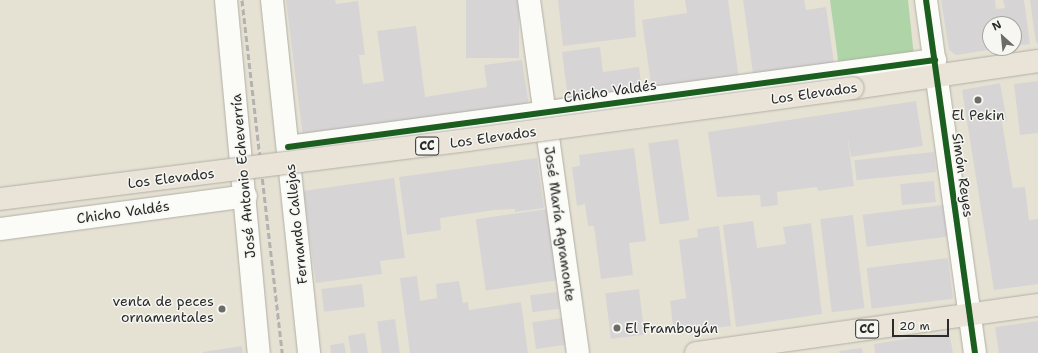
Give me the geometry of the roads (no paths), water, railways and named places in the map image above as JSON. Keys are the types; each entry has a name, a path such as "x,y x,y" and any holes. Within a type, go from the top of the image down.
{"main road":[{"name":"CC","path":"936,67 1038,61"},
{"name":"Los Elevados","path":"0,199 468,140 853,88 936,67"},
{"name":"CC","path":"696,353 1038,305"}],"street":[{"name":"José Antonio Echeverría","path":"226,0 246,196 259,353"},
{"name":"Fernando Callejas","path":"272,0 309,353"},
{"name":"José María Agramonte","path":"529,0 578,353"},
{"name":"Simón Reyes","path":"926,0 975,353"},
{"name":"Chicho Valdés","path":"288,147 545,112 936,67"},
{"name":"Chicho Valdés","path":"0,229 246,196"}],"railway":[{"path":"242,0 282,353"}],"place":[{"name":"El Pekin","path":"978,100"},
{"name":"venta de peces ornamentales","path":"222,309"},
{"name":"El Framboyán","path":"617,328"}]}
